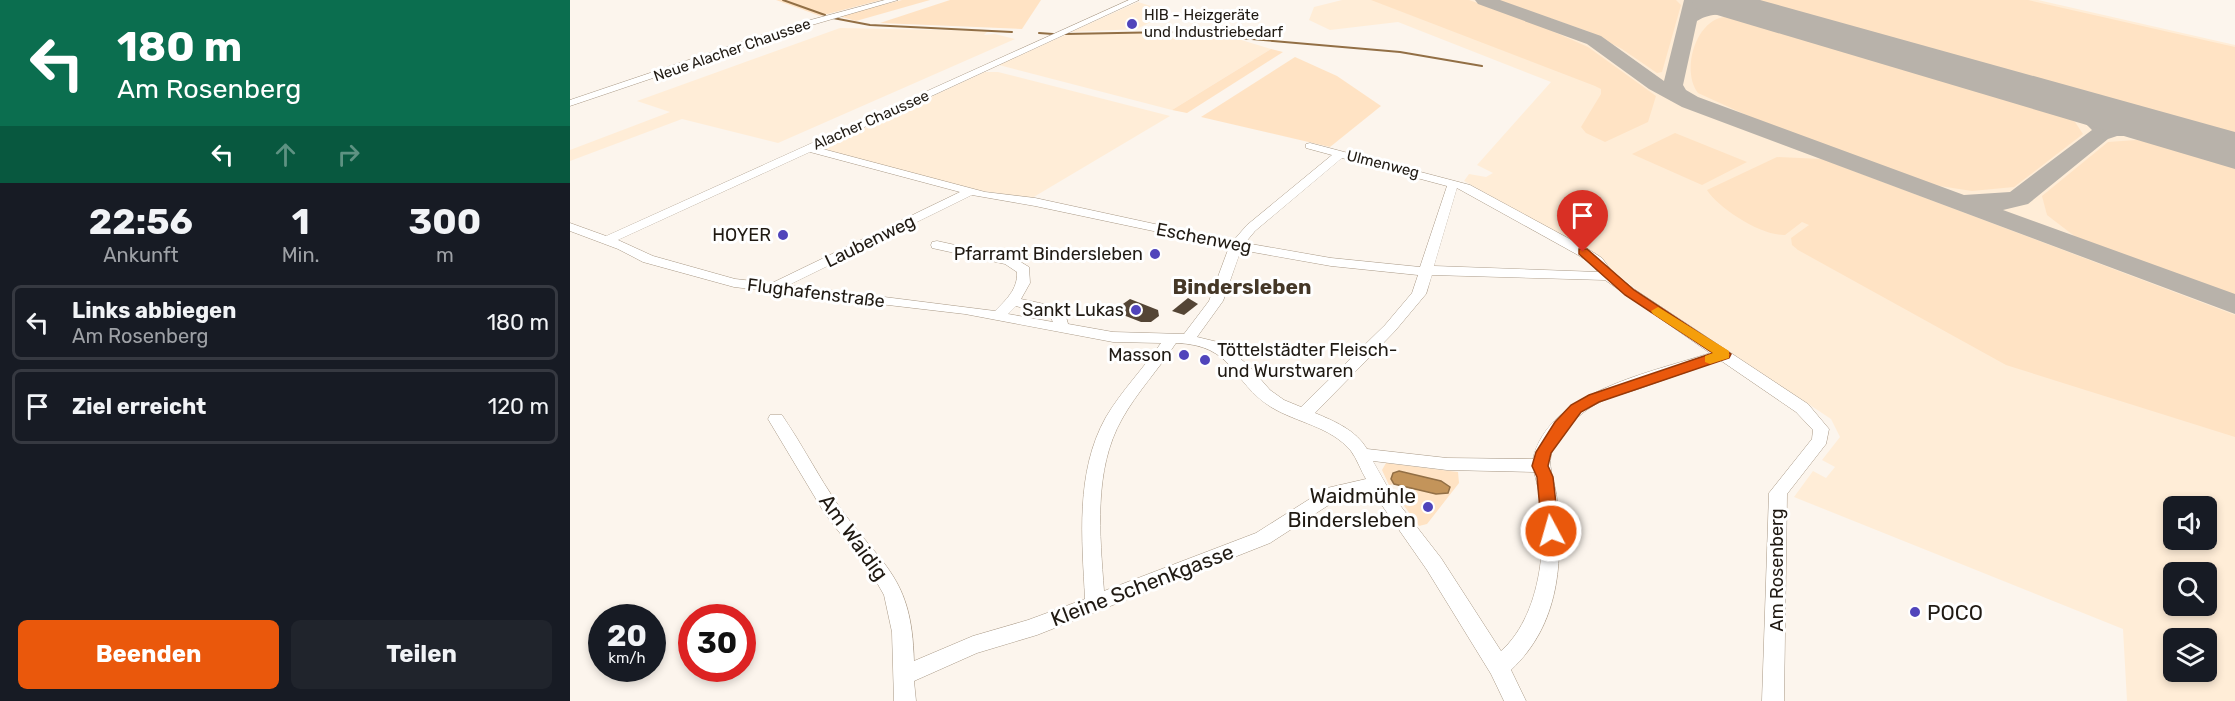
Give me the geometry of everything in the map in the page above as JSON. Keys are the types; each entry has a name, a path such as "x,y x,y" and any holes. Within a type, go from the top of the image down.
{"street":[{"name":"Neue Alacher Chaussee","path":"570,103 795,27 894,0"},
{"name":"Alacher Chaussee","path":"608,240 1135,0"},
{"name":"Ulmenweg","path":"1310,146 1455,183"},
{"name":"Eschenweg","path":"808,148 969,192 1035,202 1236,245 1331,262 1427,272 1440,270 1608,276"},
{"path":"1095,603 1093,500 1099,457 1107,431 1120,408 1216,301 1236,245 1251,228 1341,153"},
{"path":"1304,415 1419,294 1451,188 1455,183"},
{"name":"Am Rosenberg","path":"1455,183 1583,252 1603,267 1608,276 1802,408 1819,426 1820,440 1778,493 1778,610 1773,701"},
{"name":"Laubenweg","path":"771,289 969,192"},
{"name":"Flughafenstraße","path":"574,229 608,240 656,262 709,277 771,289 999,315 1113,337 1180,339 1217,346 1244,370 1264,394 1278,404 1333,427 1350,439 1364,455 1376,484 1434,564 1499,667 1515,701"},
{"path":"937,245 1019,265 1025,277 1014,301 999,315"},
{"path":"1014,301 1055,313 1060,318 1061,328"},
{"path":"1499,667 1515,655 1536,623 1547,586 1552,545 1545,477 1540,466 1544,452 1560,426 1576,408 1594,398 1724,354"},
{"name":"Am Waidig","path":"776,419 800,453 832,511 891,587 900,616 904,701"},
{"path":"1364,455 1380,454 1449,464 1501,463 1540,466"},
{"name":"Kleine Schenkgasse","path":"903,676 973,645 1030,629 1263,538 1333,493 1376,484"}],"shaded area":[{"path":"776,0 881,0 820,16"},
{"path":"902,0 930,0 856,21 838,16"},
{"path":"950,0 1041,0 1022,29 880,23"},
{"path":"1342,0 2038,0 2235,45 2235,701 2127,701 2123,629 1794,497 1813,471 1826,478 1835,467 1822,460 1840,437 1831,419 1641,293 1587,250 1464,181 1469,174 1486,177 1493,173 1477,165 1551,82 1398,22 1330,30 1309,20 1314,7"},
{"path":"1371,0 1469,0 1532,22 1588,47 1656,96 1648,122 1605,142 1586,133 1581,127 1601,94 1601,89"},
{"path":"1498,0 1676,0 1681,5 1662,72 1657,73 1622,49 1587,31"},
{"path":"1744,0 2028,0 2235,47 2235,139"},
{"path":"1138,2 1170,12 1137,29 1071,32"},
{"path":"1724,17 1748,20 2057,111 2075,122 2083,134 2014,187 1972,191 1933,185 1755,119 1698,93 1693,84 1691,72 1694,48 1705,27"},
{"path":"840,28 988,31 984,35 995,34 1015,39 778,143 682,119 570,161 570,150 670,112 637,101"},
{"path":"1132,32 1238,39 1271,49 1172,110 999,65 1065,35"},
{"path":"1271,49 1283,52 1187,113 1172,110"},
{"path":"1295,57 1337,76 1381,106 1330,147 1201,117"},
{"path":"985,72 998,72 1170,116 1032,198 963,188 820,148"},
{"path":"1675,133 1747,162 1702,185 1632,154"},
{"path":"2136,140 2168,144 2235,164 2235,296 2077,238 2047,215 2042,196 2108,142"},
{"path":"1777,157 1822,159 2235,315 2235,437 2006,365 1798,250 1792,245 1791,238 1809,225 1802,222 1785,235 1765,231 1731,213 1707,190"},
{"path":"1386,463 1458,472 1459,483 1427,524 1419,526 1402,503 1414,498 1408,487 1436,494 1391,479 1394,484 1389,485 1382,470"},
{"path":"1399,471 1441,481 1450,487 1448,493 1436,494 1394,484 1391,479 1393,473"}],"building":[{"path":"1188,298 1198,304 1184,315 1172,311"},
{"name":"Sankt Lukas","path":"1130,299 1158,310 1159,316 1151,322 1141,322 1113,311"}],"waterway":[{"path":"783,0 825,15"},
{"path":"833,18 870,25 1012,32"},
{"path":"1065,34 1170,32 1400,52 1482,66"},
{"path":"1039,33 1053,34"}],"taxiway":[{"path":"1484,0 1594,40 1656,85 1690,102"},
{"path":"1690,102 1677,94 1673,85 1693,0"},
{"path":"1689,18 1705,10 1715,9 1763,15"},
{"path":"1972,201 2002,202 2019,198 2103,132 2103,126 2085,110 2053,98"},
{"path":"1690,102 2235,305"},
{"path":"2101,134 2113,130 2137,128 2199,141"}],"runway":[{"path":"1712,0 2235,151"}],"slow traffic":[{"path":"1658,311 1724,354 1710,359"}],"place":[{"name":"HIB - Heizgeräte und Industriebedarf","path":"1132,24"},
{"name":"HOYER","path":"783,235"},
{"name":"Pfarramt Bindersleben","path":"1155,254"},
{"name":"Sankt Lukas","path":"1136,310"},
{"name":"Masson","path":"1184,355"},
{"name":"Töttelstädter Fleisch- und Wurstwaren","path":"1205,360"},
{"name":"Waidmühle Bindersleben","path":"1428,507"},
{"name":"POCO","path":"1915,612"}],"district":[{"name":"Bindersleben","path":"1242,286"}],"route":[{"path":"1551,531 1545,477 1540,466 1544,452 1560,426 1576,408 1594,398 1724,354 1629,292 1608,276 1597,261 1583,252"}]}
